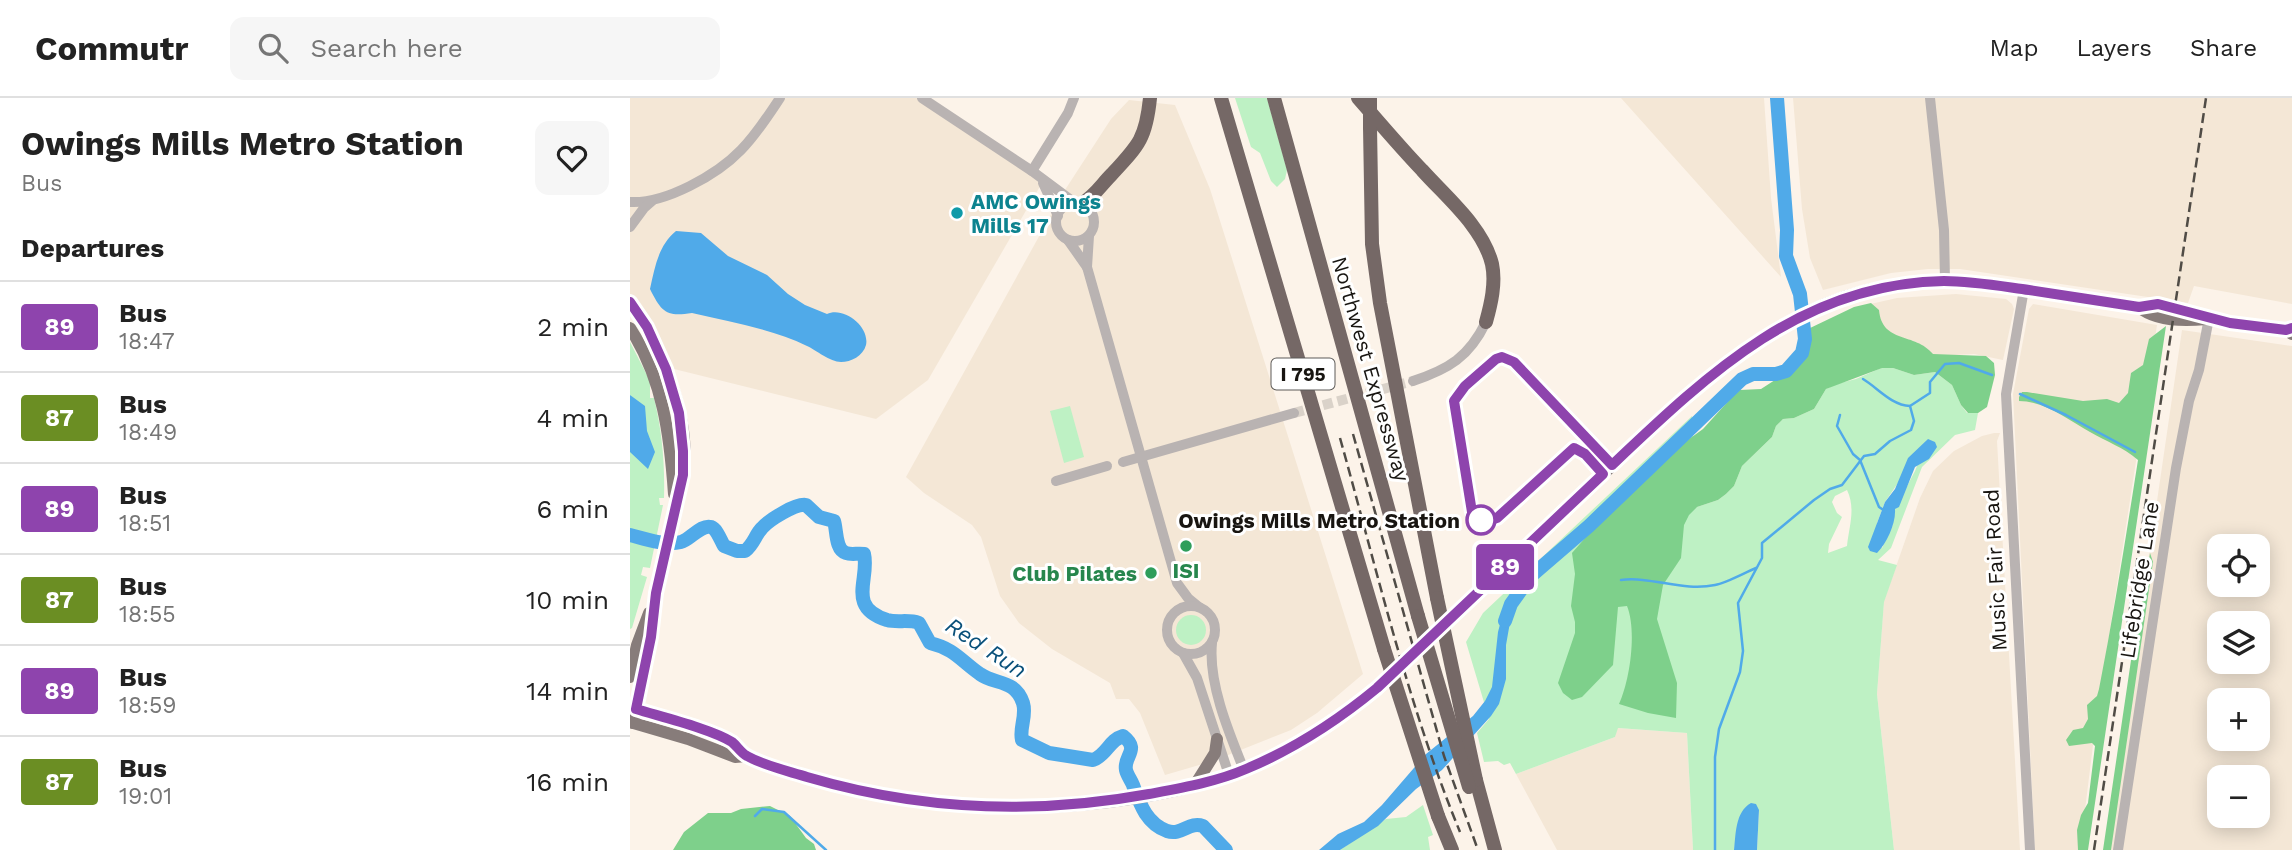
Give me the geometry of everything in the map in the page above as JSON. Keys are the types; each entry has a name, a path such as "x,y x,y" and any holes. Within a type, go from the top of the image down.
{"highway":[{"path":"1078,204 1094,196 1136,149 1147,127 1150,98"},
{"name":"I 795","path":"1222,98 1384,649 1438,816 1452,850"},
{"name":"Northwest Expressway","path":"1274,98 1418,616 1494,850"},
{"path":"1358,98 1461,213 1482,241 1492,264 1493,274 1491,303 1486,322"},
{"path":"1370,98 1372,244 1380,303 1472,783"}],"main road":[{"path":"630,302 657,347 666,369 679,413 683,451 683,475 656,593 651,637 633,708 631,727 688,739 735,757 746,756 844,787 942,804 1035,807 1122,799 1195,785 1244,770 1275,756 1323,728 1377,688 1689,393 1744,349 1818,307 1869,290 1918,282 1973,282 2139,307 2158,304 2209,318 2290,331"},
{"path":"630,328 653,374 666,414 675,509"},
{"path":"630,677 634,644 656,593"},
{"path":"633,708 732,742 746,756"},
{"path":"1195,785 1212,759 1217,739"}],"street":[{"path":"630,202 656,199 688,187 735,156 780,98"},
{"path":"922,98 1093,215 1094,228 1089,236 1087,267 1177,583 1188,598 1207,612 1215,625 1212,671 1231,737 1244,770"},
{"path":"1032,172 1068,113 1074,98"},
{"path":"1930,98 1942,217 1945,281"},
{"path":"1041,180 1058,216 1058,231 1068,240 1087,267"},
{"path":"630,227 644,208 656,199"},
{"path":"1058,216 1063,208 1078,204"},
{"path":"1068,240 1080,241 1089,236"},
{"name":"Music Fair Road","path":"2024,289 2006,394 2030,850"},
{"name":"Lifebridge Lane","path":"2118,850 2176,468 2209,318"},
{"path":"1413,381 1441,370 1464,355 1486,322"},
{"path":"1123,462 1294,413"},
{"path":"1056,481 1107,466"},
{"path":"1177,583 1172,615 1167,626 1167,634 1174,648 1183,653 1199,653 1212,643"},
{"path":"1172,615 1182,607 1199,607"},
{"path":"1183,653 1197,678 1229,775"}],"shaded area":[{"path":"630,98 929,98 1046,176 928,380 876,419 670,368 630,297"},
{"path":"1621,98 1764,98 1771,198 1781,277"},
{"path":"1793,98 2292,98 2292,304 2194,286 2188,303 1960,269 1891,273 1823,290 1810,258 1802,209"},
{"path":"1129,100 1175,105 1210,189 1363,674 1317,713 1291,730 1213,761 1165,775 1140,713 1129,699 1116,699 1110,683 1052,649 1019,623 1000,596 981,537 972,525 924,493 906,477 1063,193 1111,119"},
{"path":"1956,294 2006,299 2012,304 2014,309 2003,360 1974,354 1860,360 1866,305 1897,298"},
{"path":"2033,304 2157,325 2096,721 2080,850 2035,850 2013,394 2029,309"},
{"path":"2182,330 2292,346 2292,850 2106,850"},
{"path":"2000,433 1997,441 2020,850 1894,850 1877,694 1884,601 1920,498 1933,471 1954,451 1982,436"},
{"path":"1617,728 1687,733 1693,850 1557,850 1516,774 1615,737"}],"green space":[{"path":"1235,98 1267,98 1287,170 1285,179 1277,187 1271,181 1260,153 1251,147"},
{"path":"1871,303 1879,310 1881,321 1886,328 1926,347 1933,354 1986,356 1994,363 1995,375 1987,407 1978,413 1968,413 1961,405 1952,385 1935,372 1914,375 1893,368 1882,368 1826,389 1814,409 1794,418 1783,419 1776,426 1772,437 1742,466 1734,486 1718,500 1697,507 1684,525 1681,558 1663,585 1657,619 1677,683 1676,718 1619,704 1631,655 1632,628 1627,606 1618,607 1613,665 1582,697 1572,700 1563,693 1558,683 1575,633 1571,606 1575,574 1572,553 1615,504 1631,492 1646,470 1703,429 1740,390 1761,389 1797,366 1804,357 1808,329 1854,307"},
{"path":"2166,326 2088,850 2078,850 2077,830 2088,803 2095,746 2092,743 2069,746 2066,740 2073,730 2083,728 2088,719 2087,705 2097,696 2099,689 2138,460 2056,412 2038,404 2019,401 2019,397 2022,392 2027,392 2083,401 2107,399 2119,403 2128,393 2131,373 2143,365 2149,339"},
{"path":"630,342 650,381 650,398 654,398 661,435 664,498 659,498 660,505 663,505 650,568 643,567 641,575 647,577 630,629 630,405 635,401 630,395"},
{"path":"1881,368 1893,368 1914,375 1935,372 1952,385 1967,413 1978,413 1975,430 1955,435 1922,467 1891,548 1878,560 1897,565 1884,602 1877,694 1894,850 1757,850 1759,810 1739,818 1734,850 1693,850 1687,733 1618,728 1615,737 1516,774 1510,763 1504,765 1498,761 1484,762 1477,733 1489,719 1466,642 1483,613 1692,416 1697,507 1718,500 1734,486 1742,466 1772,437 1776,426 1783,419 1794,418 1814,409 1826,389","holes":["1928,439 1895,509 1892,527 1882,548 1877,523 1885,502","1847,490 1851,511 1847,546 1828,553 1829,544 1842,517 1832,502 1835,496"]},
{"path":"1070,406 1084,457 1064,463 1050,411"},
{"path":"2150,553 2153,562 2111,850 2103,850 2134,640"},
{"path":"1191,615 1202,619 1206,630 1202,641 1191,645 1180,641 1176,630 1180,619"},
{"path":"1423,805 1433,835 1428,837 1430,850 1340,850 1386,819 1406,817"},
{"path":"770,806 790,816 816,850 673,850 684,832 708,813 731,813 741,809"}],"water":[{"path":"676,231 701,233 728,256 767,275 805,305 827,314 840,313 854,319 864,331 864,349 853,360 837,361 794,340 765,330 692,313 666,312 650,289 661,250"},
{"path":"630,395 645,406 647,431 655,452 648,469 630,452"},
{"path":"1928,439 1935,442 1937,447 1929,459 1915,467 1899,507 1895,509 1892,526 1884,544 1877,553 1870,551 1868,547 1885,502 1895,489 1908,458"},
{"path":"1511,604 1506,645 1506,679 1499,704 1491,716 1442,770 1416,789 1378,826 1340,850 1319,850 1338,834 1364,822 1426,754 1473,716 1485,701 1492,687 1498,632 1504,609"},
{"path":"1751,803 1756,804 1759,810 1757,850 1734,850 1739,818"}],"waterway":[{"path":"1505,621 1511,604 1531,576 1589,526 1742,379 1753,374 1786,371 1802,353 1805,339 1800,294 1786,256 1787,230 1777,98"},
{"path":"1715,850 1715,757 1719,729 1740,672 1743,651 1738,603 1762,558 1762,543 1814,500 1830,489 1842,485 1864,456 1875,454 1890,441 1911,430 1914,421 1910,406 1930,393 1930,382 1945,364 1959,363 1992,375"},
{"path":"1863,379 1891,399 1910,406"},
{"path":"2020,394 2135,452"},
{"path":"1840,415 1837,426 1853,454 1860,460 1879,507 1885,511"},
{"name":"Red Run","path":"630,535 655,542 675,543 684,541 703,528 711,527 724,546 745,551 770,521 790,509 806,505 819,517 834,521 842,551 864,554 862,591 867,608 887,620 919,623 930,643 952,652 986,677 1015,690 1024,708 1022,740 1049,753 1093,760 1123,736 1131,745 1127,772 1149,818 1160,828 1172,832 1194,825 1203,826 1226,850"},
{"path":"1621,580 1703,587 1724,582 1756,568"},
{"path":"755,816 762,809 784,812 826,850"}],"tunnel":[{"path":"1294,413 1413,381"}],"railway":[{"path":"2094,850 2206,98"},
{"path":"1353,434 1444,756 1478,850"},
{"path":"1340,438 1409,687 1460,832"}],"bus line":[{"name":"89","path":"630,302 647,327 666,369 679,413 683,451 683,475 656,593 651,637 636,709 717,736 732,742 746,756 806,777 897,798 942,804 1006,807 1099,803 1195,785 1229,775 1275,756 1303,740 1344,714 1377,688 1603,474 1585,454 1574,448 1497,518 1492,521 1481,520 1472,512 1453,409 1454,401 1457,394 1496,359 1502,357 1514,362 1612,465 1689,393 1744,349 1818,307 1869,290 1918,282 1973,282 2139,307 2158,304 2230,323 2286,330 2292,328"}],"place":[{"name":"AMC Owings Mills 17","path":"957,213"},
{"name":"Owings Mills Metro Station","path":"1481,520"},
{"name":"ISI","path":"1186,546"},
{"name":"Club Pilates","path":"1151,573"}]}
